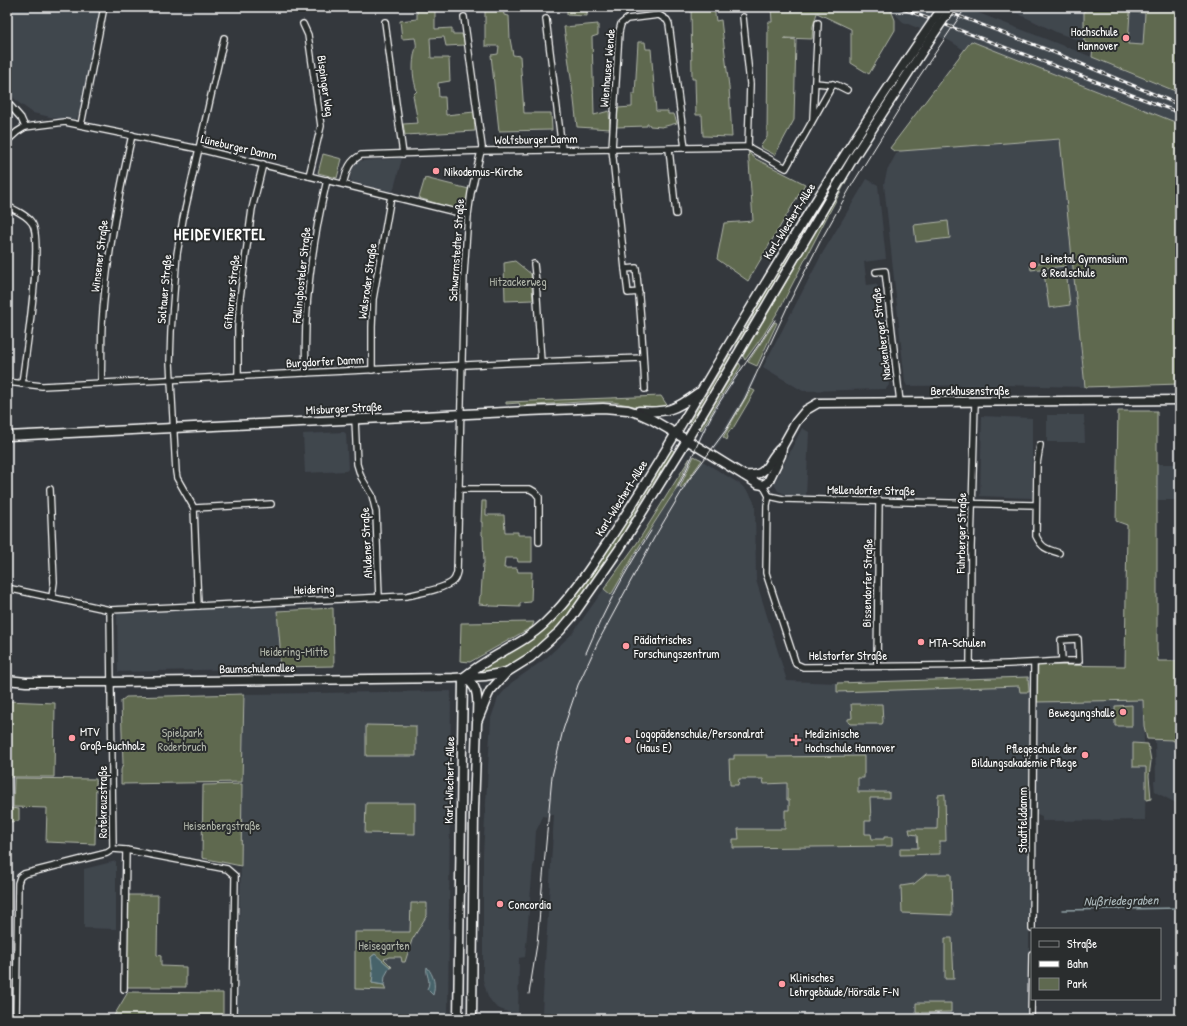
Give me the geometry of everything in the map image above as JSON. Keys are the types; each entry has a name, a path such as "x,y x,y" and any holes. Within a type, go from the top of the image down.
{"main road":[{"name":"Karl-Wiechert-Allee","path":"472,1019 474,810 477,722 490,691 507,672 531,658 545,646 572,617 620,548 687,440 924,41 942,7"},
{"name":"Karl-Wiechert-Allee","path":"458,1019 463,678 485,661 530,636 545,623 569,596 620,524 676,434 758,294 826,184 924,41 952,7"},
{"path":"628,410 657,412 672,410 682,405 702,390"},
{"name":"Berckhusenstraße","path":"763,485 768,482 782,447 800,417 809,407 815,404 845,402 1180,400"},
{"name":"Misburger Straße","path":"7,436 603,408 628,410 651,419 676,434"},
{"path":"676,434 760,485 763,485"},
{"name":"Berckhusenstraße","path":"743,475 754,475 763,472 776,452 782,447"},
{"name":"Baumschulenallee","path":"7,680 26,682 112,682 463,678 507,672"},
{"path":"463,678 474,684 477,693 477,722"},
{"path":"460,852 474,852"}],"street":[{"path":"82,125 104,7"},
{"name":"Wienhauser Wende","path":"612,149 621,24 628,19 654,15 663,17 669,24 685,148"},
{"path":"743,17 750,84 748,147 786,168 833,84"},
{"name":"Schwarmstedter Straße","path":"461,414 463,297 468,215 471,193 482,147 464,18"},
{"path":"546,19 562,149"},
{"path":"385,22 403,154"},
{"path":"813,120 818,23"},
{"name":"Bispinger Weg","path":"303,24 308,35 321,126 309,176"},
{"name":"Soltauer Straße","path":"194,508 177,478 176,472 170,380 171,331 177,254 183,219 224,38"},
{"path":"815,83 833,84 847,90"},
{"path":"7,102 21,118 25,127 7,141"},
{"name":"Lüneburger Damm","path":"25,127 65,122 82,125 264,164 468,215"},
{"name":"Winsener Straße","path":"101,382 102,325 107,273 114,225 132,135"},
{"name":"Wolfsburger Damm","path":"343,184 349,165 353,159 361,156 562,149 748,147"},
{"path":"612,149 628,293 639,292"},
{"path":"669,149 676,214"},
{"name":"Gifhorner Straße","path":"238,376 238,328 240,298 252,209 264,164"},
{"name":"Fallingbosteler Straße","path":"306,373 305,348 309,275 319,213 327,180"},
{"name":"Walsroder Straße","path":"372,370 373,299 391,196"},
{"path":"7,206 30,220 35,228 36,257 34,284 22,384"},
{"path":"534,264 541,362"},
{"path":"625,269 636,268 642,320 645,389"},
{"name":"Nackenberger Straße","path":"876,272 885,271 900,402"},
{"name":"Burgdorfer Damm","path":"7,382 42,386 461,365 643,358"},
{"name":"Fuhrberger Straße","path":"970,664 971,546 975,402"},
{"name":"Heidering","path":"7,588 110,610 408,596 449,584 456,577 461,414"},
{"name":"Ahldener Straße","path":"355,419 357,464 361,477 372,495 376,512 380,598"},
{"path":"1040,445 1037,464 1036,536 1040,545 1059,554"},
{"path":"763,485 769,496"},
{"path":"50,489 54,582 52,597"},
{"path":"458,489 530,490 536,492 539,497 539,542"},
{"name":"Mellendorfer Straße","path":"769,496 783,499 879,500 1036,505"},
{"name":"Helstorfer Straße","path":"769,496 767,505 766,573 796,664 803,667 1079,661 1078,639 1061,640 1062,661"},
{"name":"Bissendorfer Straße","path":"877,666 879,500"},
{"path":"198,606 194,508 271,504"},
{"name":"Rotekreuzstraße","path":"16,1019 18,883 20,877 24,874 107,853 113,849 110,610"},
{"name":"Stadtfelddamm","path":"1032,928 1034,663"},
{"path":"113,849 126,850 227,870 235,876 233,1019"},
{"path":"124,989 126,850"},
{"path":"1031,1000 1031,1019"}],"shaded area":[{"path":"7,7 101,7 79,114 76,119 59,119 33,113 19,103 7,91"},
{"path":"882,7 963,7 1092,57 1180,93 1180,124 971,41 964,50 950,41 903,22 891,10"},
{"name":"Hochschule Hannover","path":"1004,7 1180,7 1180,75 1058,33"},
{"path":"1060,139 1085,387 1006,385 907,386 905,382 884,184 887,171 896,154 901,151"},
{"path":"402,158 393,192 350,180 352,167 358,161"},
{"path":"867,179 878,185 886,259 864,262 867,285 875,284 878,286 889,385 886,389 803,391 763,367 822,254"},
{"path":"741,366 743,368 718,407 699,441 698,439 711,413"},
{"path":"754,375 757,376 751,389 737,415 715,449 712,447 740,403"},
{"path":"1047,415 1084,415 1085,442 1047,442"},
{"path":"982,416 1032,418 1032,498 980,496"},
{"path":"802,428 809,432 806,496 790,496 778,491 774,484"},
{"path":"344,432 346,434 348,469 346,471 305,473 303,434"},
{"name":"Medizinische Hochschule Hannover","path":"694,456 680,487 682,488 702,460 740,484 750,494 755,504 756,580 787,681 837,683 1030,676 1029,1019 552,1019 551,1012 542,1012 554,815 549,815 549,817 542,816 536,831 525,957 519,958 518,1013 500,1009 495,1006 488,997 483,980 483,853 491,718 498,698 511,683 545,659 572,634 604,589 611,595 640,545 669,501 690,458"},
{"path":"1157,464 1180,464 1180,500 1157,500"},
{"path":"277,606 280,645 279,668 118,672 117,613"},
{"path":"451,691 448,1019 240,1019 236,1014 241,866 244,694"},
{"name":"Pflegeschule der Bildungsakademie Pflege","path":"1143,700 1144,743 1133,743 1133,767 1146,767 1145,820 1042,821 1042,816 1036,812 1037,702"},
{"path":"1155,739 1172,740 1180,744 1180,805 1155,792"},
{"path":"116,861 116,929 84,928 84,869"}],"green space":[{"path":"417,7 435,7 435,29 452,28 452,34 462,34 465,45 446,46 444,37 430,38 431,58 449,58 450,81 438,83 439,97 445,97 446,115 474,112 475,131 405,135 403,124 418,123 413,95 417,91 413,69 416,45 415,38 402,39 400,21 417,19"},
{"path":"485,7 503,7 504,15 509,16 510,39 513,55 520,56 524,113 551,113 552,130 499,131 491,55 498,54 499,46 485,46"},
{"path":"567,7 587,7 587,16 567,15"},
{"path":"691,7 714,7 716,21 721,20 729,87 732,137 703,136 702,115 696,115 695,79 692,79"},
{"path":"771,7 882,7 891,10 895,20 895,30 869,74 851,63 851,29 817,13 813,26 812,39 784,38 796,40 794,120 775,155 760,147 767,137 768,22 772,22"},
{"name":"Hochschule Hannover","path":"1084,7 1180,7 1180,93 1092,57 1093,45 1084,42","holes":["1130,12 1145,13 1143,45 1128,44"]},
{"path":"598,24 598,35 592,37 594,115 609,111 610,129 577,127 564,27"},
{"path":"971,41 1180,124 1180,384 1085,387 1060,139 901,151 894,151 890,148"},
{"path":"638,42 645,42 646,49 651,49 656,111 668,111 668,114 674,114 677,123 662,127 650,126 647,124 647,126 616,127 618,108 632,107 632,94 635,94"},
{"path":"872,118 873,119 736,351 736,344 752,318 758,300"},
{"path":"748,147 750,154 756,159 805,184 748,281 717,259 724,223 753,221"},
{"path":"323,154 342,159 337,178 318,173"},
{"path":"425,178 469,189 464,212 419,198"},
{"path":"848,178 779,310 745,360 743,356"},
{"path":"948,221 950,238 916,242 914,225"},
{"path":"1064,260 1065,266 1031,270 1030,264"},
{"name":"Hitzackerweg","path":"515,261 531,274 533,300 505,301 504,263"},
{"path":"1066,270 1070,305 1049,308 1044,273"},
{"path":"775,322 777,323 757,366 748,362"},
{"path":"730,354 732,357 693,425 689,423"},
{"path":"739,363 741,366 701,431 700,428"},
{"path":"751,389 755,391 732,430 731,429 727,435 727,440 723,437"},
{"path":"661,396 668,408 644,408 613,402 580,402 520,406 519,403 506,404 506,402"},
{"path":"1118,411 1157,411 1157,650 1158,661 1180,661 1180,744 1172,740 1147,739 1144,726 1143,700 1037,702 1038,665 1125,666 1127,525 1116,521"},
{"path":"670,448 674,451 642,501 618,544 560,626 532,652 516,662 499,669 480,673 478,669 526,643 551,622"},
{"path":"694,456 702,460 682,488 680,487"},
{"path":"690,458 675,491 640,545 611,595 604,589 637,543"},
{"path":"482,501 486,501 486,515 504,515 505,532 518,532 518,535 532,535 532,562 518,562 517,558 505,558 504,568 517,568 518,572 532,572 531,602 520,603 520,607 479,604 484,564 481,522"},
{"name":"Heidering-Mitte","path":"333,608 334,666 279,667 280,645 277,611"},
{"path":"534,622 532,627 470,662 460,661 461,623"},
{"path":"1028,677 1029,692 1020,692 1019,686 837,692 837,683"},
{"name":"Spielpark Roderbruch","path":"244,694 242,782 121,784 121,770 123,764 121,701 126,697"},
{"path":"7,701 55,703 54,777 10,777 8,867"},
{"path":"851,704 882,704 882,724 850,724 848,719 852,718"},
{"name":"Bewegungshalle","path":"1132,705 1132,726 1115,726 1115,706"},
{"path":"366,725 416,726 416,756 366,756"},
{"path":"1133,743 1148,744 1151,761 1149,776 1151,799 1146,800 1146,767 1133,767"},
{"path":"734,755 767,755 767,757 864,756 864,778 858,778 858,792 889,792 889,798 870,798 871,821 865,821 865,834 871,834 872,839 892,837 892,846 733,848 733,839 739,839 738,829 785,829 785,810 789,810 789,800 787,800 787,783 764,784 763,779 739,779 738,785 730,785 729,759 734,759"},
{"path":"14,778 96,779 95,844 46,842 47,808 13,807"},
{"name":"Heisenbergstraße","path":"242,784 241,866 202,858 203,785"},
{"path":"945,794 946,841 940,841 940,854 900,855 900,848 918,848 917,835 910,834 909,829 937,829 938,795"},
{"path":"366,803 415,803 415,834 365,833"},
{"path":"10,808 19,809 19,821 10,822"},
{"path":"926,874 951,874 952,915 902,913 901,886 914,884"},
{"path":"7,876 10,876 10,916 7,916"},
{"path":"128,895 158,895 157,955 161,956 161,966 186,967 186,987 127,987"},
{"name":"Heisegarten","path":"411,903 427,903 427,915 412,940 405,962 402,962 401,957 389,957 384,959 392,967 390,968 375,954 371,957 373,974 372,983 384,985 386,990 355,989 355,932 410,932"},
{"path":"945,938 952,938 954,979 945,979"},
{"path":"128,992 223,993 223,1019 112,1019"},
{"path":"916,1003 951,1003 951,1012 916,1013"}],"water":[{"path":"375,954 390,967 385,976 384,985 372,983 373,974 371,957"},
{"path":"427,967 434,980 433,995 427,989 429,980"}],"waterway":[{"name":"Nußriedegraben","path":"1062,910 1180,908"}],"tram line":[{"path":"529,994 537,944 552,776 563,730 578,685 598,642 654,538 688,481 726,430 745,398 791,299 821,240 853,183 919,77 966,7"},
{"path":"678,487 706,426 717,406 775,320"},
{"path":"586,653 616,590 651,531"}],"railway":[{"path":"898,7 1180,113"},
{"path":"935,7 1048,50 1180,105"}],"place":[{"name":"Hochschule Hannover","path":"1126,38"},
{"name":"Nikodemus-Kirche","path":"436,171"},
{"name":"Leinetal Gymnasium & Realschule","path":"1033,265"},
{"name":"MTA-Schulen","path":"921,642"},
{"name":"Pädiatrisches Forschungszentrum","path":"626,646"},
{"name":"Bewegungshalle","path":"1123,712"},
{"name":"MTV Groß-Buchholz","path":"72,738"},
{"name":"Logopädenschule/Personalrat (Haus E)","path":"628,740"},
{"name":"Medizinische Hochschule Hannover","path":"796,740"},
{"name":"Pflegeschule der Bildungsakademie Pflege","path":"1085,755"},
{"name":"Concordia","path":"500,904"},
{"name":"Klinisches Lehrgebäude/Hörsäle F-N","path":"782,984"}],"district":[{"name":"HEIDEVIERTEL","path":"220,234"}]}
